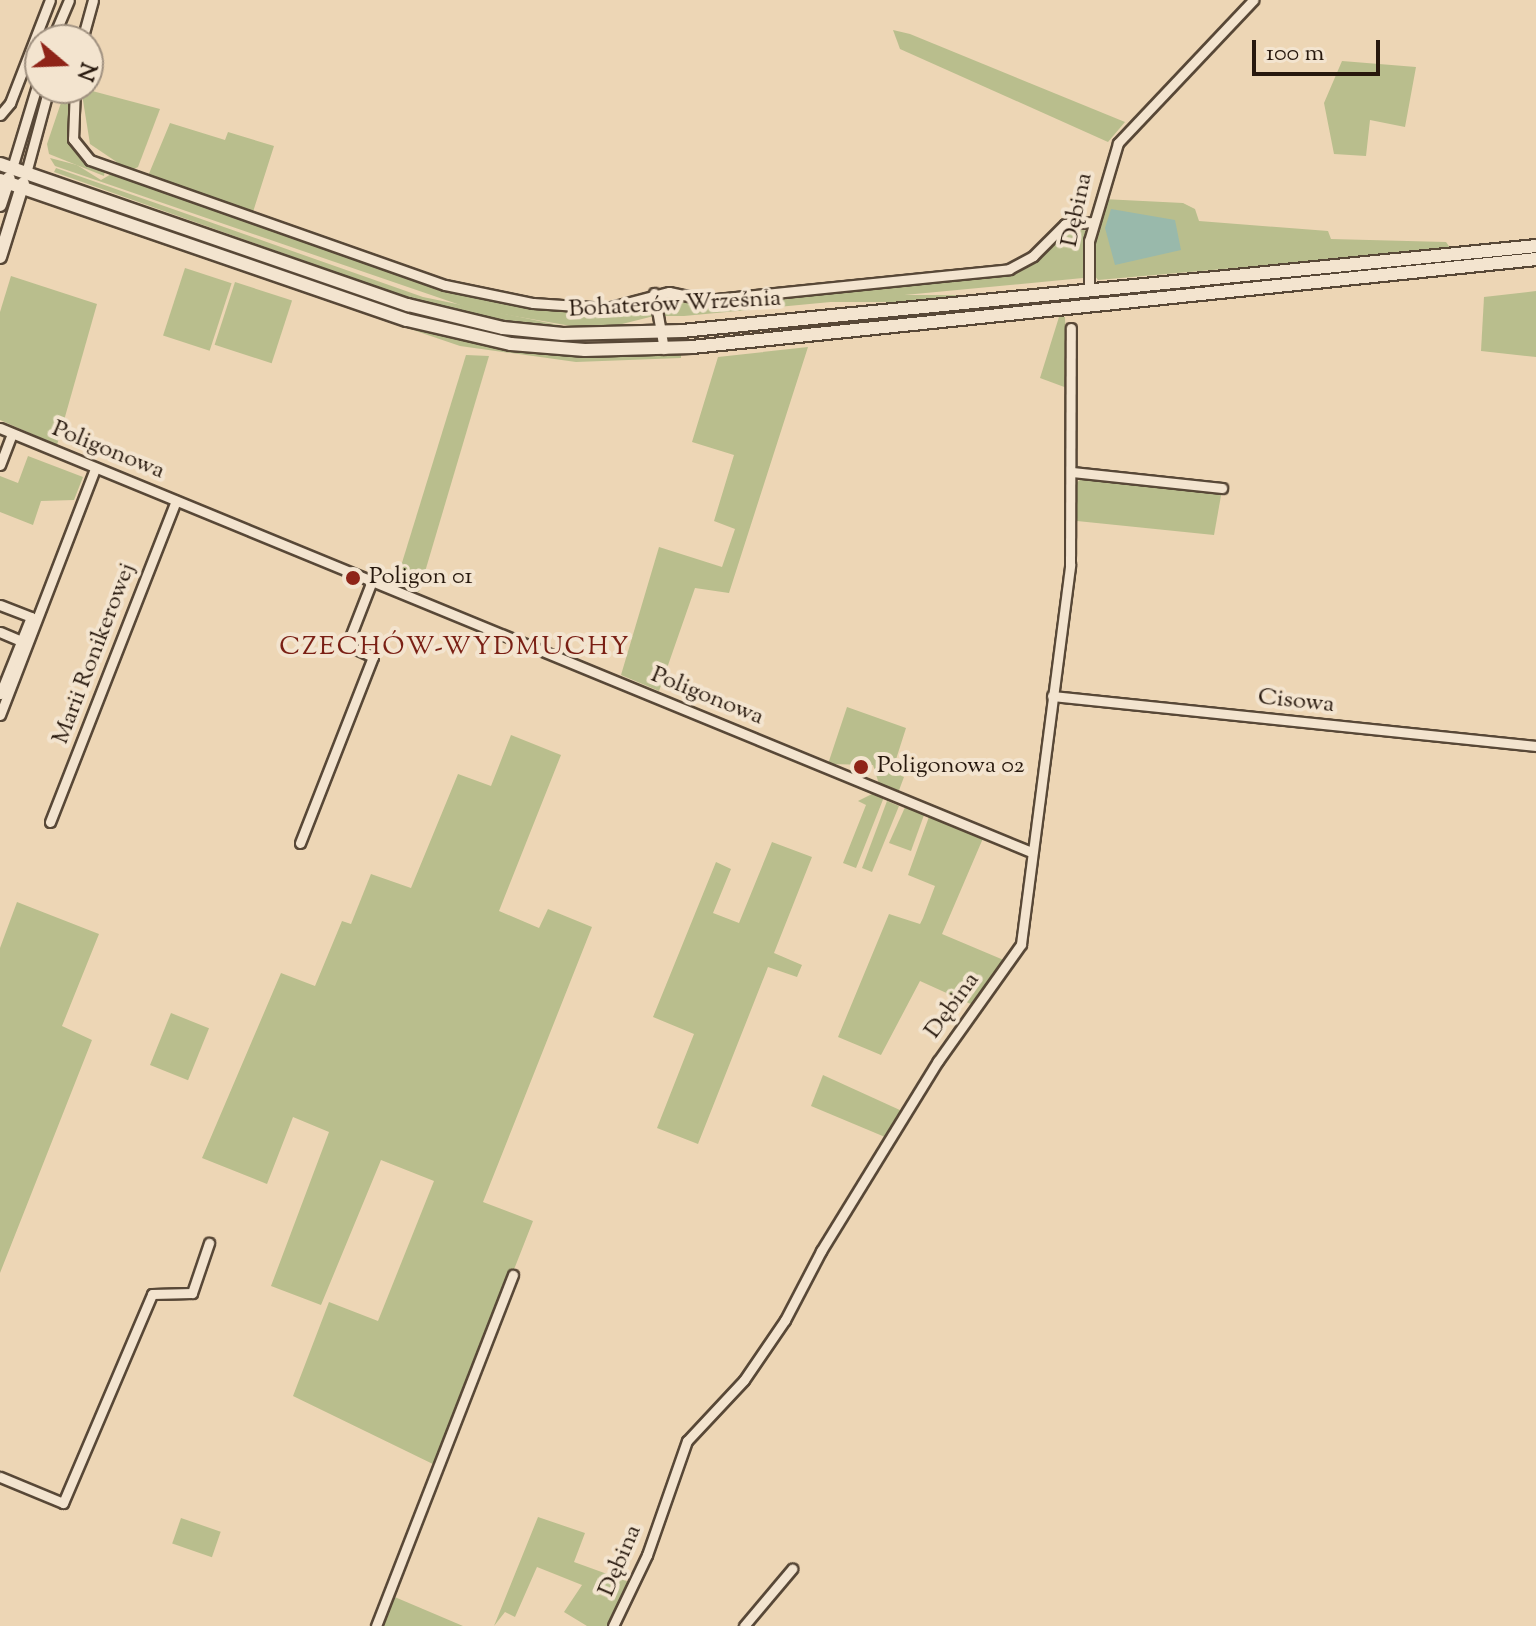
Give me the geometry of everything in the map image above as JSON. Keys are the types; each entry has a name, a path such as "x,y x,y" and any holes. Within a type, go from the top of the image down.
{"main road":[{"name":"Bohaterów Września","path":"6,166 457,319 563,334 662,332 1089,287 1536,246"},
{"path":"0,205 6,166"},
{"path":"0,257 26,173"},
{"name":"Bohaterów Września","path":"4,182 445,330 543,348 664,349 1536,259"}],"street":[{"path":"0,115 10,103 50,0"},
{"path":"59,24 69,0"},
{"path":"63,24 69,0"},
{"path":"86,24 93,0"},
{"name":"Dębina","path":"1089,287 1093,222 1118,143 1253,0"},
{"path":"6,166 29,104"},
{"path":"26,173 45,104"},
{"path":"73,104 71,122 77,147 90,160 471,292 599,308 654,293 706,300 1009,269 1033,256 1065,224 1093,222"},
{"path":"654,293 664,349"},
{"name":"Dębina","path":"613,1626 647,1555 687,1441 744,1380 782,1324 821,1251 938,1061 1016,953 1027,923 1031,840 1070,565 1071,328"},
{"name":"Poligonowa","path":"0,429 1031,852"},
{"path":"0,465 12,434"},
{"path":"0,715 95,469"},
{"path":"1072,472 1222,488"},
{"name":"Marii Ronikerowej","path":"50,822 176,501"},
{"path":"300,843 373,657 347,645 372,581"},
{"path":"0,605 31,617 1,691"},
{"path":"0,632 21,641"},
{"name":"Cisowa","path":"1052,696 1536,746"},
{"path":"1018,845 1031,840"},
{"path":"0,1477 63,1503 152,1294 192,1293 209,1243"},
{"path":"376,1626 513,1275"},
{"path":"744,1626 792,1569"}],"green space":[{"path":"893,30 910,34 1125,122 1108,142 900,49"},
{"path":"1342,61 1416,67 1405,127 1370,120 1366,156 1334,154 1324,103"},
{"path":"104,94 160,109 138,167 130,171 90,144 84,104 104,104"},
{"path":"61,104 71,104 70,143 86,162 105,170 104,176 49,154 47,144"},
{"path":"170,123 225,140 228,132 274,146 253,212 148,176"},
{"path":"50,158 77,165 101,180 113,173 456,292 574,311 615,311 642,304 654,316 614,326 571,326 469,308 55,166"},
{"path":"56,168 423,297 573,328 510,324 437,308 54,172"},
{"path":"48,189 450,322 553,340 646,341 553,341 433,323"},
{"path":"1103,199 1183,203 1195,209 1199,221 1328,231 1331,239 1446,242 1451,249 1098,280 1091,271 1093,236"},
{"path":"102,224 479,345 555,356 681,353 681,358 576,362 460,346"},
{"path":"1079,226 1088,233 1083,278 684,316 665,316 662,308 673,298 703,304 1005,273 1029,264 1063,231"},
{"path":"185,268 232,283 210,351 163,336"},
{"path":"11,276 97,304 57,445 0,420 0,312"},
{"path":"235,282 292,301 272,363 215,345"},
{"path":"1536,291 1536,357 1481,351 1484,297"},
{"path":"683,295 1067,295 1067,302 683,302"},
{"path":"1059,317 1065,317 1067,388 1040,378"},
{"path":"808,347 729,593 695,588 659,691 621,675 659,547 722,567 735,529 714,521 734,455 692,442 718,357"},
{"path":"466,355 489,356 419,592 397,579"},
{"path":"28,456 83,477 74,500 41,501 33,525 0,512 0,476 18,483"},
{"path":"1084,477 1222,490 1214,535 1077,521 1076,483"},
{"path":"847,707 906,728 892,772 904,777 898,793 879,784 873,765 828,764"},
{"path":"511,735 561,755 499,911 539,928 548,909 592,927 483,1202 533,1221 437,1466 293,1396 329,1302 378,1321 434,1181 381,1160 321,1305 271,1286 329,1132 293,1117 267,1184 202,1158 281,973 315,986 342,921 351,924 371,874 411,888 458,774 491,786"},
{"path":"874,793 884,797 856,868 843,863 866,805 858,801"},
{"path":"887,801 899,806 872,872 862,868"},
{"path":"906,805 924,815 911,851 889,843"},
{"path":"930,814 984,836 942,934 1006,961 973,1005 920,981 881,1055 838,1037 889,914 920,924 923,918 935,886 908,875"},
{"path":"772,842 812,857 774,953 802,965 797,977 768,967 698,1144 657,1128 694,1034 653,1017 716,862 731,869 713,913 739,923"},
{"path":"17,902 99,934 62,1026 92,1040 0,1273 0,948"},
{"path":"171,1013 209,1028 188,1080 150,1065"},
{"path":"823,1075 902,1111 885,1137 811,1106"},
{"path":"538,1517 585,1533 574,1562 632,1583 609,1626 587,1626 564,1612 582,1585 537,1567 515,1617 505,1612 494,1626"},
{"path":"181,1518 221,1532 212,1557 172,1544"},
{"path":"390,1595 463,1626 381,1626"}],"shaded area":[{"path":"1111,209 1175,220 1181,250 1115,265 1105,228"}],"place":[{"name":"Poligon 01","path":"353,578"},
{"name":"Poligonowa 02","path":"861,767"}],"district":[{"name":"CZECHÓW-WYDMUCHY","path":"455,648"}]}
